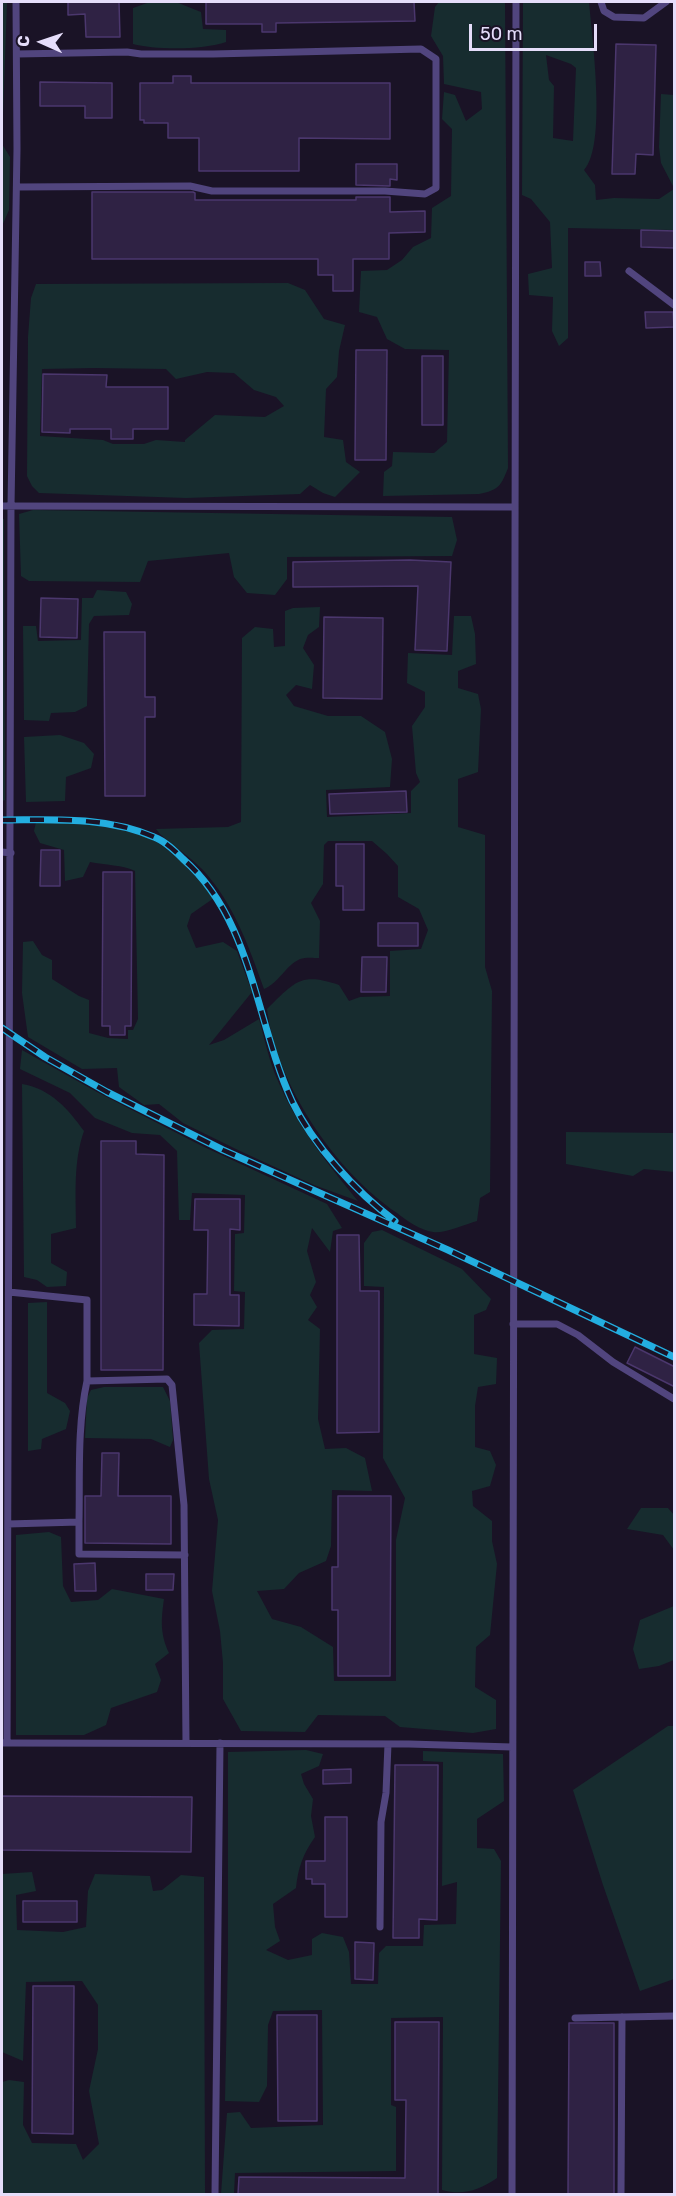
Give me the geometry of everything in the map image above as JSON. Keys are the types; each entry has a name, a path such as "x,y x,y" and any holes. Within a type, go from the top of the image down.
{"lane":[{"path":"16,2 17,187 11,506 11,853 6,1090 9,1292 4,1743 388,1744 512,1748"},
{"path":"512,2194 516,2"},
{"path":"601,2 604,11 614,17 644,18 666,2"},
{"path":"17,54 127,52 213,54 421,49 436,59 436,188 425,194 385,191 212,191 190,186 17,187"},
{"path":"629,271 675,305"},
{"path":"2,506 515,507"},
{"path":"2,730 11,730"},
{"path":"2,852 11,853"},
{"path":"9,1292 87,1300 87,1381 82,1412 79,1554 184,1555"},
{"path":"513,1324 557,1324 578,1335 613,1362 675,1399"},
{"path":"87,1381 166,1379 172,1385 184,1505 186,1743"},
{"path":"6,1521 79,1522"},
{"path":"215,2194 220,1743"},
{"path":"380,1927 381,1822 386,1793 388,1744"},
{"path":"575,2018 675,2016"},
{"path":"621,2194 622,2017"}],"green space":[{"path":"2,2 7,2 2,144"},
{"path":"150,2 176,2 201,12 203,29 226,30 226,42 205,47 180,48 133,44 133,8"},
{"path":"439,2 505,2 508,468 498,486 491,491 479,494 383,496 384,472 392,466 393,452 434,453 447,442 449,350 405,349 387,339 377,317 359,312 361,271 387,270 402,260 413,247 431,238 432,208 451,196 452,129 442,119 444,92 455,95 466,121 482,109 481,92 444,84 443,56 431,36 435,7"},
{"path":"523,2 589,2 595,64 596,115 591,157 584,170 595,185 596,200 659,199 674,189 674,230 568,228 568,338 559,346 552,331 553,297 529,295 528,274 552,268 550,222 531,199 522,195","holes":["546,55 576,68 573,141 553,138 554,86 549,80"]},
{"path":"661,94 674,95 674,188 661,163 659,147"},
{"path":"2,144 10,157 9,210 2,226"},
{"path":"288,283 305,290 324,319 345,325 339,351 337,377 326,389 324,437 343,440 346,462 360,472 335,497 310,485 300,494 186,498 39,493 27,476 28,337 31,298 36,284","holes":["42,369 166,369 176,379 207,372 234,373 254,390 276,397 284,406 265,417 215,415 185,442 156,440 144,444 113,444 103,440 40,436"]},
{"path":"33,510 452,517 457,540 452,556 287,557 287,579 275,595 247,593 234,577 229,553 148,561 140,582 29,581 21,576 19,514"},
{"path":"2,519 4,519 5,800 2,801"},
{"path":"97,590 126,592 132,604 129,615 94,616 89,624 87,706 75,712 51,713 49,721 24,720 23,626 36,626 38,641 81,640 82,598 93,598"},
{"path":"320,607 319,627 308,635 303,648 314,665 312,689 296,685 286,695 294,706 328,716 361,716 385,732 392,759 390,787 326,790 327,817 411,813 411,791 420,782 416,773 412,726 425,707 425,692 407,683 408,653 452,655 454,616 471,616 475,634 476,664 458,671 458,688 478,694 481,709 478,772 458,779 458,827 485,835 485,967 492,991 490,1192 480,1198 477,1221 443,1232 428,1231 405,1219 374,1195 331,1150 312,1123 282,1067 267,1009 292,986 315,979 339,985 349,1001 360,997 390,996 390,951 421,949 428,930 419,909 398,897 398,866 372,841 328,841 324,845 323,884 311,903 320,921 319,958 300,959 264,989 246,942 224,897 203,870 156,829 228,827 241,822 242,638 255,627 273,629 274,647 285,646 285,611 293,608"},
{"path":"60,735 84,743 94,754 91,768 66,777 65,801 26,802 24,737"},
{"path":"63,821 112,828 149,838 180,861 214,898 191,914 187,926 196,948 223,942 237,951 252,992 209,1045 224,1040 259,1019 275,1073 294,1113 324,1158 358,1201 314,1185 240,1151 183,1123 159,1104 144,1105 119,1087 117,1068 82,1069 28,1037 22,993 23,942 33,941 42,955 52,960 52,979 89,1000 89,1033 108,1038 128,1039 128,1030 133,1030 138,1019 135,871 120,866 90,862 83,877 65,881 64,850 40,843 34,831 36,822"},
{"path":"22,1050 202,1146 327,1204 342,1228 333,1231 330,1252 312,1228 307,1251 316,1282 310,1295 317,1307 308,1320 320,1329 318,1419 325,1449 346,1448 365,1458 372,1491 332,1490 331,1546 326,1561 299,1573 284,1589 257,1591 272,1619 301,1627 333,1647 334,1681 396,1681 396,1540 405,1498 383,1458 384,1287 364,1286 364,1243 372,1232 382,1230 462,1269 491,1299 486,1310 474,1315 474,1354 497,1358 496,1384 478,1387 475,1406 475,1447 490,1451 496,1465 490,1486 472,1491 473,1506 492,1521 492,1541 497,1564 490,1635 476,1647 475,1687 496,1700 496,1729 473,1733 400,1727 385,1716 318,1715 305,1732 241,1731 223,1699 220,1631 212,1591 218,1520 209,1479 199,1343 212,1330 244,1329 245,1292 234,1291 235,1234 244,1233 245,1195 192,1193 190,1220 179,1220 177,1151 160,1135 132,1133 95,1118 70,1093 20,1069"},
{"path":"22,1084 42,1090 58,1101 84,1131 77,1167 76,1228 51,1234 51,1263 67,1272 66,1286 47,1287 37,1280 24,1277"},
{"path":"566,1132 674,1133 674,1172 644,1169 633,1176 566,1164"},
{"path":"47,1302 47,1393 65,1403 70,1411 66,1429 42,1439 41,1449 28,1451 28,1303"},
{"path":"104,1387 163,1387 170,1401 173,1440 170,1447 151,1439 85,1438 87,1398 91,1390"},
{"path":"641,1508 668,1508 674,1515 674,1550 663,1535 627,1529"},
{"path":"49,1532 61,1537 63,1586 71,1602 98,1600 112,1589 164,1599 162,1627 169,1653 155,1664 161,1680 157,1692 111,1708 106,1725 84,1735 16,1735 16,1535"},
{"path":"674,1606 674,1660 659,1666 639,1669 633,1649 640,1620"},
{"path":"668,1726 674,1726 674,1979 640,1991 573,1790"},
{"path":"306,1750 323,1754 319,1766 301,1774 313,1799 311,1816 315,1837 302,1861 296,1888 273,1904 275,1927 280,1941 266,1950 288,1960 312,1955 312,1939 322,1933 343,1937 349,1952 351,1984 378,1984 379,1953 386,1946 423,1946 424,1925 456,1924 457,1882 442,1886 443,1762 423,1761 423,1751 503,1754 504,1801 477,1819 477,1848 494,1849 501,1861 497,2178 477,2189 464,2192 442,2190 443,2017 391,2018 391,2105 396,2107 396,2171 235,2173 234,2194 221,2194 227,2113 240,2112 251,2128 323,2125 322,2010 273,2011 268,2025 267,2086 259,2102 225,2101 228,1752"},
{"path":"32,1872 36,1891 16,1895 17,1930 63,1932 86,1927 88,1891 95,1874 150,1876 153,1891 162,1890 181,1875 204,1877 205,2194 2,2194 2,2082 9,2080 24,2082 23,2125 32,2143 76,2144 83,2160 99,2144 89,2091 98,2049 98,2005 82,1981 26,1982 23,2061 2,2052 2,1874"}],"building":[{"path":"68,2 119,2 120,37 86,37 85,14 68,15"},
{"path":"206,2 414,2 415,21 276,23 276,32 262,32 262,24 206,24"},
{"path":"616,44 656,45 653,155 636,154 635,174 612,174"},
{"path":"173,76 191,76 191,83 390,83 390,139 299,138 299,171 199,171 199,138 168,138 168,123 144,123 144,120 140,120 140,83 173,83"},
{"path":"40,82 112,83 112,118 85,118 85,106 40,106"},
{"path":"356,164 397,164 397,180 390,179 390,186 356,185"},
{"path":"92,192 193,192 195,200 356,200 356,197 390,197 390,212 425,211 425,232 389,233 389,259 353,259 353,291 333,291 333,275 318,275 318,259 92,259"},
{"path":"641,230 675,231 675,248 641,247"},
{"path":"585,262 600,262 601,276 585,276"},
{"path":"645,312 673,312 674,327 646,328"},
{"path":"356,350 387,350 386,460 355,460"},
{"path":"422,356 443,356 443,425 422,425"},
{"path":"43,374 107,375 106,387 168,387 168,429 133,429 133,439 111,439 111,429 70,429 70,433 42,432"},
{"path":"410,560 451,562 447,651 415,650 418,586 293,587 293,562"},
{"path":"41,598 78,599 77,638 40,637"},
{"path":"324,617 383,618 382,699 323,698"},
{"path":"104,632 145,632 145,697 155,697 155,717 145,717 145,796 105,796"},
{"path":"406,791 407,812 330,814 329,794"},
{"path":"336,844 364,844 364,910 343,910 343,886 336,886"},
{"path":"41,850 60,850 60,886 40,886"},
{"path":"103,872 132,872 131,1026 125,1026 125,1035 110,1035 110,1026 102,1026"},
{"path":"378,923 418,923 418,946 378,946"},
{"path":"362,957 387,957 386,992 361,992"},
{"path":"101,1141 136,1141 136,1154 164,1155 163,1370 101,1370"},
{"path":"195,1199 240,1199 240,1230 230,1229 230,1295 239,1295 239,1326 194,1325 194,1294 207,1294 208,1230 194,1230"},
{"path":"337,1235 359,1235 360,1291 379,1291 379,1432 337,1433"},
{"path":"635,1347 675,1367 675,1387 627,1363"},
{"path":"102,1453 119,1453 118,1496 171,1496 171,1544 85,1543 85,1496 101,1496"},
{"path":"338,1496 391,1496 390,1676 338,1676 338,1610 332,1610 332,1567 338,1567"},
{"path":"95,1563 96,1591 75,1591 74,1564"},
{"path":"146,1574 174,1574 173,1590 146,1590"},
{"path":"395,1765 438,1765 437,1920 419,1919 419,1938 393,1938"},
{"path":"351,1769 351,1783 323,1784 323,1770"},
{"path":"2,1796 192,1797 191,1852 2,1850"},
{"path":"325,1817 347,1817 347,1917 325,1917 325,1884 312,1884 312,1879 306,1879 306,1861 325,1861"},
{"path":"23,1901 77,1901 77,1922 23,1922"},
{"path":"355,1942 374,1943 373,1980 355,1979"},
{"path":"33,1986 74,1986 73,2134 32,2133"},
{"path":"277,2015 317,2015 317,2121 278,2121"},
{"path":"395,2022 439,2022 438,2194 238,2194 239,2177 405,2178 406,2100 395,2100"},
{"path":"569,2023 614,2023 614,2194 568,2194"}],"railway":[{"path":"2,820 60,820 117,825 158,839 170,846 183,859 206,884 224,911 238,941 280,1070 301,1118 337,1167 365,1196 395,1221"},
{"path":"2,1028 45,1057 107,1092 223,1150 448,1250 674,1357"}]}
